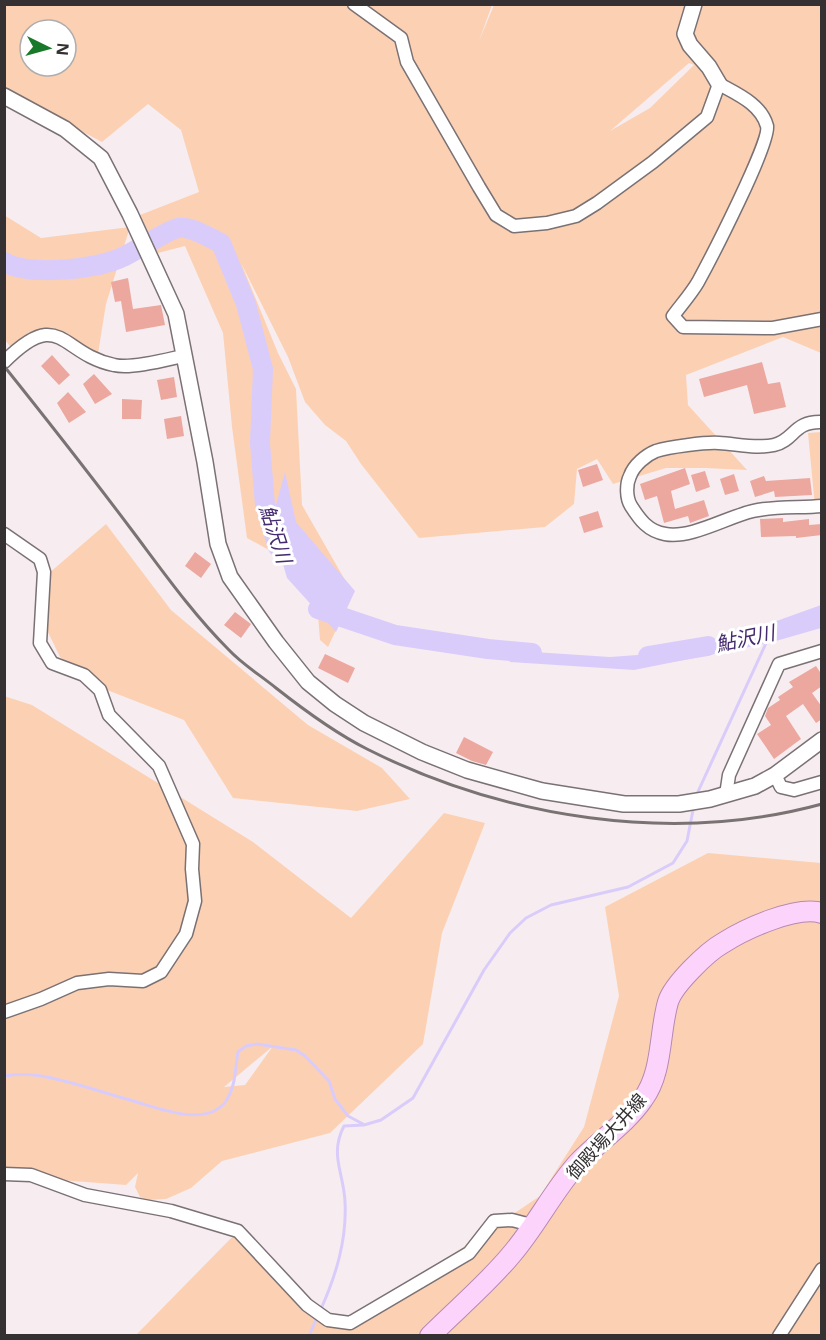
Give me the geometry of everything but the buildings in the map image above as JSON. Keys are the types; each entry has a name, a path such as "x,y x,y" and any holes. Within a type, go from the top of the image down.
{"main road":[{"name":"御殿場大井線","path":"430,1335 510,1257 535,1226 578,1163 644,1098 654,1074 669,1000 692,968 721,943 750,929 799,912 822,913"}],"street":[{"path":"354,4 401,38 407,62 479,187 496,215 514,226 548,223 576,216 597,204 707,117 719,84"},
{"path":"694,4 685,34 690,45 709,67 719,84 750,102 763,116 768,128 758,160 697,284 673,316 683,327 773,328 822,319"},
{"path":"4,96 65,129 101,158 130,214 176,314 205,462 218,544 230,578 308,682 364,723 422,752 467,770 542,791 624,804 679,804 710,799 755,786 822,740"},
{"path":"4,362 23,344 44,334 64,339 97,360 116,366 155,362 183,356"},
{"path":"822,422 813,422 796,428 787,439 775,445 753,447 717,443 656,451 641,460 630,473 627,484 629,503 646,527 665,534 684,534 755,510 822,506"},
{"path":"4,534 40,559 44,572 40,643 52,663 84,675 100,690 109,715 159,766 193,844 192,869 195,901 186,934 161,972 143,981 109,979 77,983 4,1012"},
{"path":"726,795 729,775 779,664 822,651"},
{"path":"775,774 781,787 795,790 822,782"},
{"path":"4,1174 32,1175 85,1196 171,1211 238,1231 307,1305 328,1320 350,1323 469,1253 494,1221 512,1220 535,1226"},
{"path":"779,1335 822,1269"}],"shaded area":[{"path":"4,5 492,5 479,41 494,5 821,5 821,353 783,337 686,375 688,405 747,470 666,468 613,484 597,459 577,469 574,504 545,527 419,538 361,464 346,441 325,425 305,402 288,357 241,263 278,353 296,389 302,505 353,594 328,647 320,640 318,615 276,554 247,538 232,427 223,333 185,246 158,253 140,215 199,192 181,130 148,104 102,142 5,91","holes":["689,63 694,65 650,108 610,131"]},
{"path":"4,215 41,238 130,227 106,304 97,360 44,334 13,350 5,340"},
{"path":"821,432 821,506 815,507 808,433"},
{"path":"106,524 171,610 308,725 382,768 410,799 357,811 233,798 184,720 107,690 60,657 43,622 48,574"},
{"path":"4,696 32,705 253,842 351,918 444,813 485,823 442,933 423,1044 330,1133 222,1161 191,1188 166,1199 147,1200 140,1197 135,1187 138,1173 126,1185 5,1176","holes":["273,1046 245,1085 224,1087"]},
{"path":"708,853 821,863 821,1335 135,1336 238,1231 307,1305 350,1323 540,1196 584,1127 619,996 605,907"}],"water":[{"path":"285,472 296,522 355,591 336,632 287,578 271,523"},
{"path":"821,605 821,628 769,643 634,670 510,662 505,650 610,657 678,652"}],"waterway":[{"name":"鮎沢川","path":"4,262 16,267 47,270 99,265 125,256 178,228 195,231 221,243 246,304 263,369 260,443 265,505 278,547"},
{"name":"鮎沢川","path":"318,609 395,635 532,653"},
{"path":"696,796 767,641"},
{"name":"鮎沢川","path":"648,656 708,646"},
{"path":"321,1309 336,1270 344,1230 345,1202 337,1155 344,1126 364,1125 381,1120 413,1098 484,970 510,933 526,918 551,905 628,887 673,863 687,841 694,805"},
{"path":"4,1076 23,1074 41,1076 180,1114 206,1114 217,1109 226,1101 233,1083 238,1052 246,1046 257,1044 296,1050 305,1056 329,1081 335,1099 348,1116 363,1124"},
{"path":"309,1336 318,1315"}],"railway":[{"path":"4,366 179,593 216,636 251,669 309,713 355,743 420,773 475,792 532,808 590,818 648,823 707,822 765,816 822,804"}]}
